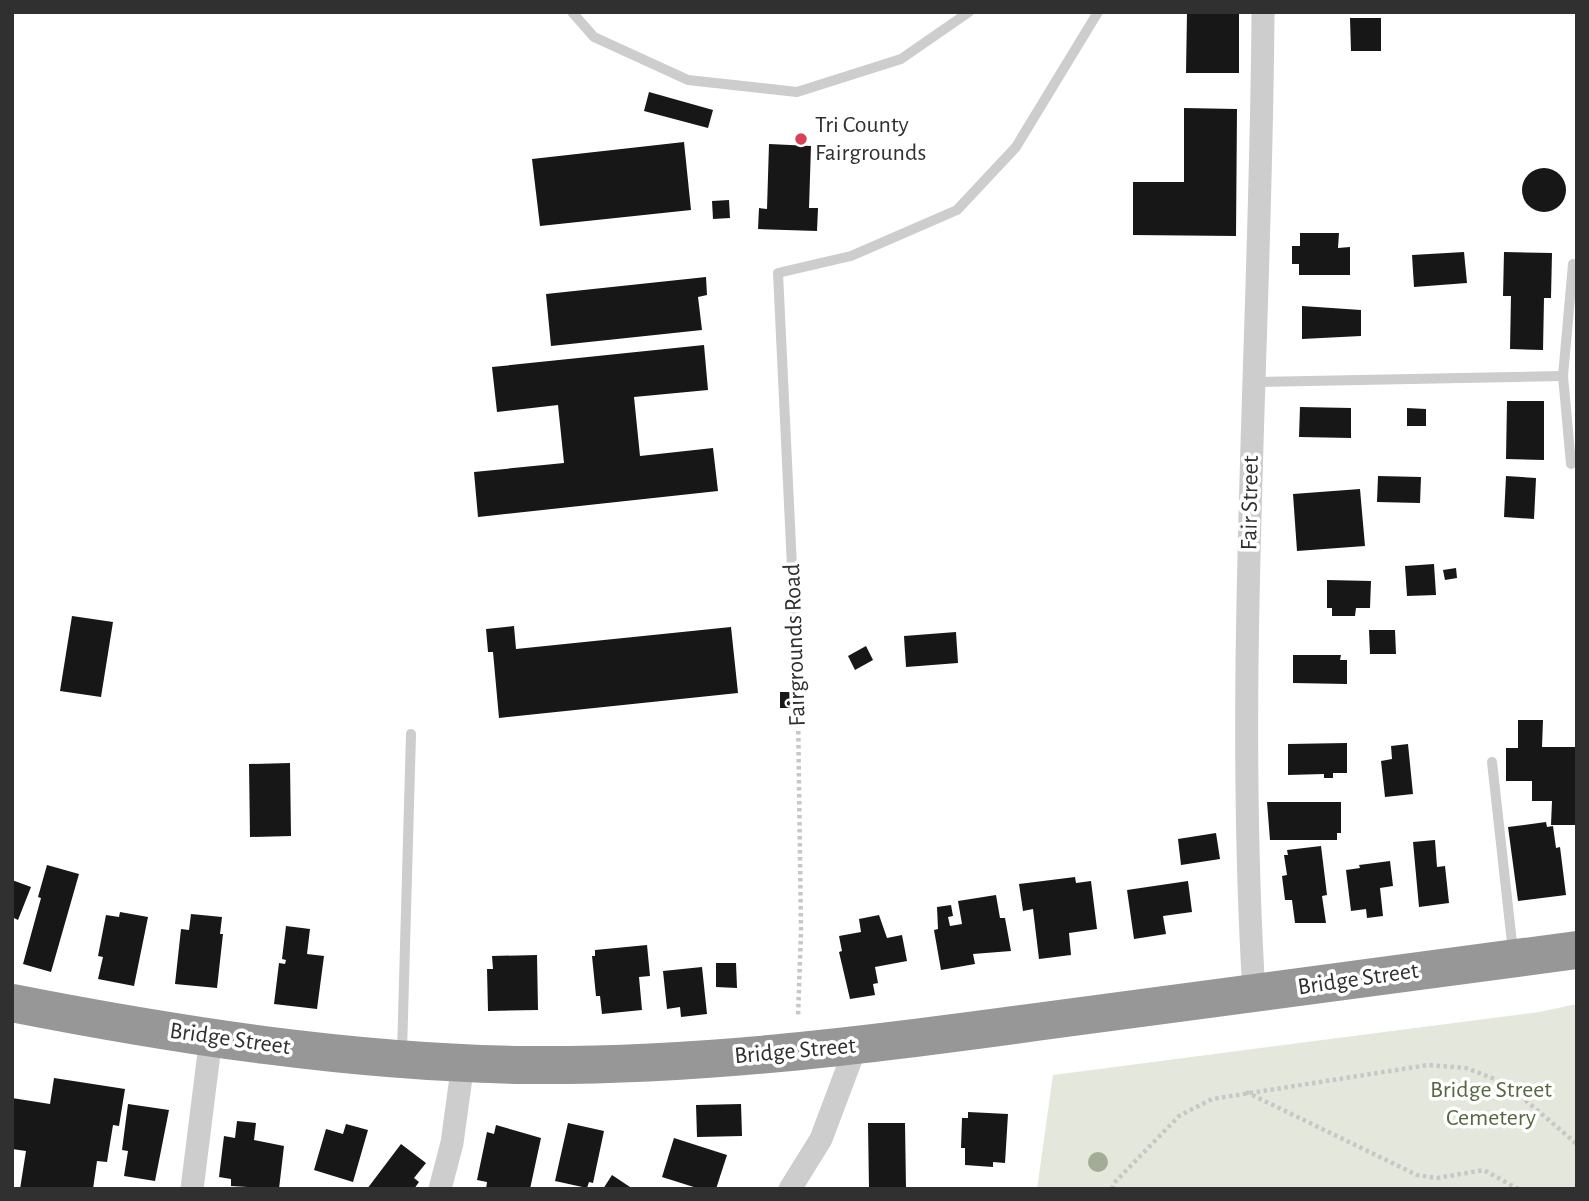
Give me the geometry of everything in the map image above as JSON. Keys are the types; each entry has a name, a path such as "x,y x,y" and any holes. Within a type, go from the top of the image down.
{"highway":[{"name":"Bridge Street","path":"12,1003 108,1022 211,1037 401,1058 525,1065 695,1059 856,1046 1577,950"}],"street":[{"name":"Fair Street","path":"1254,993 1245,802 1252,382 1263,12"},
{"path":"192,1189 211,1037"},
{"path":"790,1189 821,1139 856,1046"},
{"path":"440,1189 452,1143 463,1063"}],"lane":[{"path":"572,12 594,37 688,80 797,92 901,59 969,12"},
{"name":"Fairgrounds Road","path":"798,693 778,273 851,256 957,210 1016,147 1098,12"},
{"path":"1571,464 1563,376 1573,264"},
{"path":"1252,382 1563,376"},
{"path":"401,1058 411,734"},
{"path":"1492,762 1514,958"}],"path":[{"name":"Fairgrounds Road","path":"798,693 798,1017"},
{"path":"1112,1189 1114,1183 1179,1116 1212,1099 1428,1065 1466,1068 1505,1083 1577,1144"},
{"path":"1246,1092 1417,1175 1437,1178 1483,1170 1518,1189"}],"green space":[{"name":"Bridge Street Cemetery","path":"1577,1004 1577,1189 1037,1189 1053,1075 1539,1012"}],"building":[{"path":"1187,12 1239,12 1239,73 1186,73"},
{"path":"1350,18 1381,18 1381,51 1351,51"},
{"path":"649,92 713,110 708,128 644,111"},
{"path":"1184,108 1237,109 1236,236 1133,235 1133,182 1184,182"},
{"path":"684,142 691,210 540,226 532,159"},
{"path":"769,144 811,146 809,208 818,208 817,231 758,229 759,208 767,209"},
{"path":"1544,168 1560,174 1566,190 1560,206 1544,212 1528,206 1522,190 1528,174"},
{"path":"729,200 730,218 713,219 712,201"},
{"path":"1300,233 1339,233 1338,248 1350,247 1350,275 1299,275 1299,264 1292,264 1292,246 1300,246"},
{"path":"1464,252 1467,283 1414,287 1412,255"},
{"path":"1504,252 1552,253 1551,298 1544,298 1543,350 1510,349 1511,296 1503,296"},
{"path":"706,277 707,295 698,297 702,330 551,346 546,294"},
{"path":"1302,306 1361,310 1361,336 1302,339"},
{"path":"704,345 708,390 634,397 640,456 713,448 718,491 478,517 474,472 564,463 558,405 497,412 492,367"},
{"path":"1507,401 1544,401 1544,460 1506,459"},
{"path":"1300,407 1351,408 1351,438 1299,437"},
{"path":"1407,408 1426,409 1426,426 1407,426"},
{"path":"1378,476 1421,477 1420,503 1377,502"},
{"path":"1506,476 1536,478 1534,519 1504,517"},
{"path":"1360,489 1365,546 1297,551 1293,494"},
{"path":"1434,564 1436,595 1407,596 1405,566"},
{"path":"1456,568 1457,578 1445,580 1443,570"},
{"path":"1327,580 1371,581 1370,608 1356,608 1355,616 1332,616 1332,608 1327,608"},
{"path":"72,616 113,622 101,697 60,691"},
{"path":"514,626 516,649 731,627 738,693 499,718 493,652 488,652 486,629"},
{"path":"1369,630 1395,630 1396,654 1370,654"},
{"path":"956,632 958,663 906,667 904,636"},
{"path":"866,646 873,660 855,670 848,656"},
{"path":"1293,655 1341,655 1340,660 1347,660 1347,684 1293,683"},
{"path":"780,692 793,692 794,708 780,708"},
{"path":"1518,720 1543,720 1542,747 1577,747 1577,825 1551,825 1552,801 1532,801 1532,781 1506,781 1506,748 1518,748"},
{"path":"1347,743 1347,773 1333,773 1333,778 1324,778 1324,774 1288,775 1288,744"},
{"path":"1408,744 1413,794 1385,797 1381,761 1392,759 1391,746"},
{"path":"290,763 291,836 250,837 249,764"},
{"path":"1267,802 1341,802 1341,833 1337,833 1337,840 1270,840"},
{"path":"1546,822 1547,827 1553,826 1556,848 1560,847 1566,895 1518,901 1508,827"},
{"path":"1216,833 1220,859 1181,865 1178,839"},
{"path":"1435,840 1437,867 1445,866 1449,903 1419,907 1413,842"},
{"path":"1321,846 1327,895 1322,896 1326,923 1295,923 1292,900 1285,900 1282,876 1287,875 1284,855 1288,855 1287,850"},
{"path":"1390,861 1393,886 1380,888 1383,916 1367,918 1366,909 1351,911 1346,870 1360,868 1359,865"},
{"path":"47,865 79,874 51,972 23,964"},
{"path":"1075,877 1076,883 1091,881 1097,929 1069,933 1071,955 1039,959 1033,909 1023,911 1019,884"},
{"path":"12,880 31,887 18,920 12,917"},
{"path":"1188,881 1192,912 1163,916 1166,934 1134,939 1127,890"},
{"path":"996,895 1000,918 1005,918 1011,951 973,954 975,964 941,970 934,930 938,929 937,907 951,905 953,916 948,917 950,926 962,924 958,901"},
{"path":"120,912 148,917 134,986 98,979 103,957 98,956 106,915 119,917"},
{"path":"191,914 222,917 220,934 223,934 217,988 175,984 181,929 189,930"},
{"path":"879,915 887,938 902,935 907,961 875,967 878,983 873,984 875,995 850,999 839,952 842,951 839,936 861,932 859,919"},
{"path":"286,926 310,929 307,954 324,956 317,1009 274,1004 279,963 285,964 286,960 282,959"},
{"path":"647,945 650,976 639,977 642,1010 602,1014 600,996 596,996 592,956 595,956 595,950"},
{"path":"537,955 538,1010 488,1011 487,969 493,969 492,956"},
{"path":"716,963 736,963 737,988 716,987"},
{"path":"702,967 707,1014 681,1017 680,1007 667,1009 663,971"},
{"path":"54,1078 125,1089 119,1126 113,1125 107,1162 97,1161 93,1189 20,1189 26,1151 12,1149 12,1098 50,1104"},
{"path":"128,1104 169,1110 155,1181 124,1176 128,1151 122,1150"},
{"path":"741,1104 742,1136 697,1137 696,1105"},
{"path":"968,1112 1008,1114 1005,1163 993,1162 993,1167 965,1165 965,1148 961,1148 962,1118 968,1118"},
{"path":"237,1121 256,1123 254,1140 284,1146 279,1189 231,1186 231,1179 219,1177 224,1136 235,1138"},
{"path":"568,1123 604,1131 593,1183 589,1182 587,1188 555,1181"},
{"path":"868,1123 905,1123 906,1189 869,1189"},
{"path":"346,1124 368,1130 353,1182 314,1170 326,1129 343,1134"},
{"path":"496,1125 541,1138 530,1189 486,1189 487,1182 477,1180 487,1132 494,1134"},
{"path":"674,1138 727,1155 716,1189 700,1189 662,1177"},
{"path":"401,1144 426,1163 414,1178 419,1182 414,1189 367,1189"},
{"path":"612,1175 633,1189 603,1189"}],"place":[{"name":"Tri County Fairgrounds","path":"801,139"}]}
